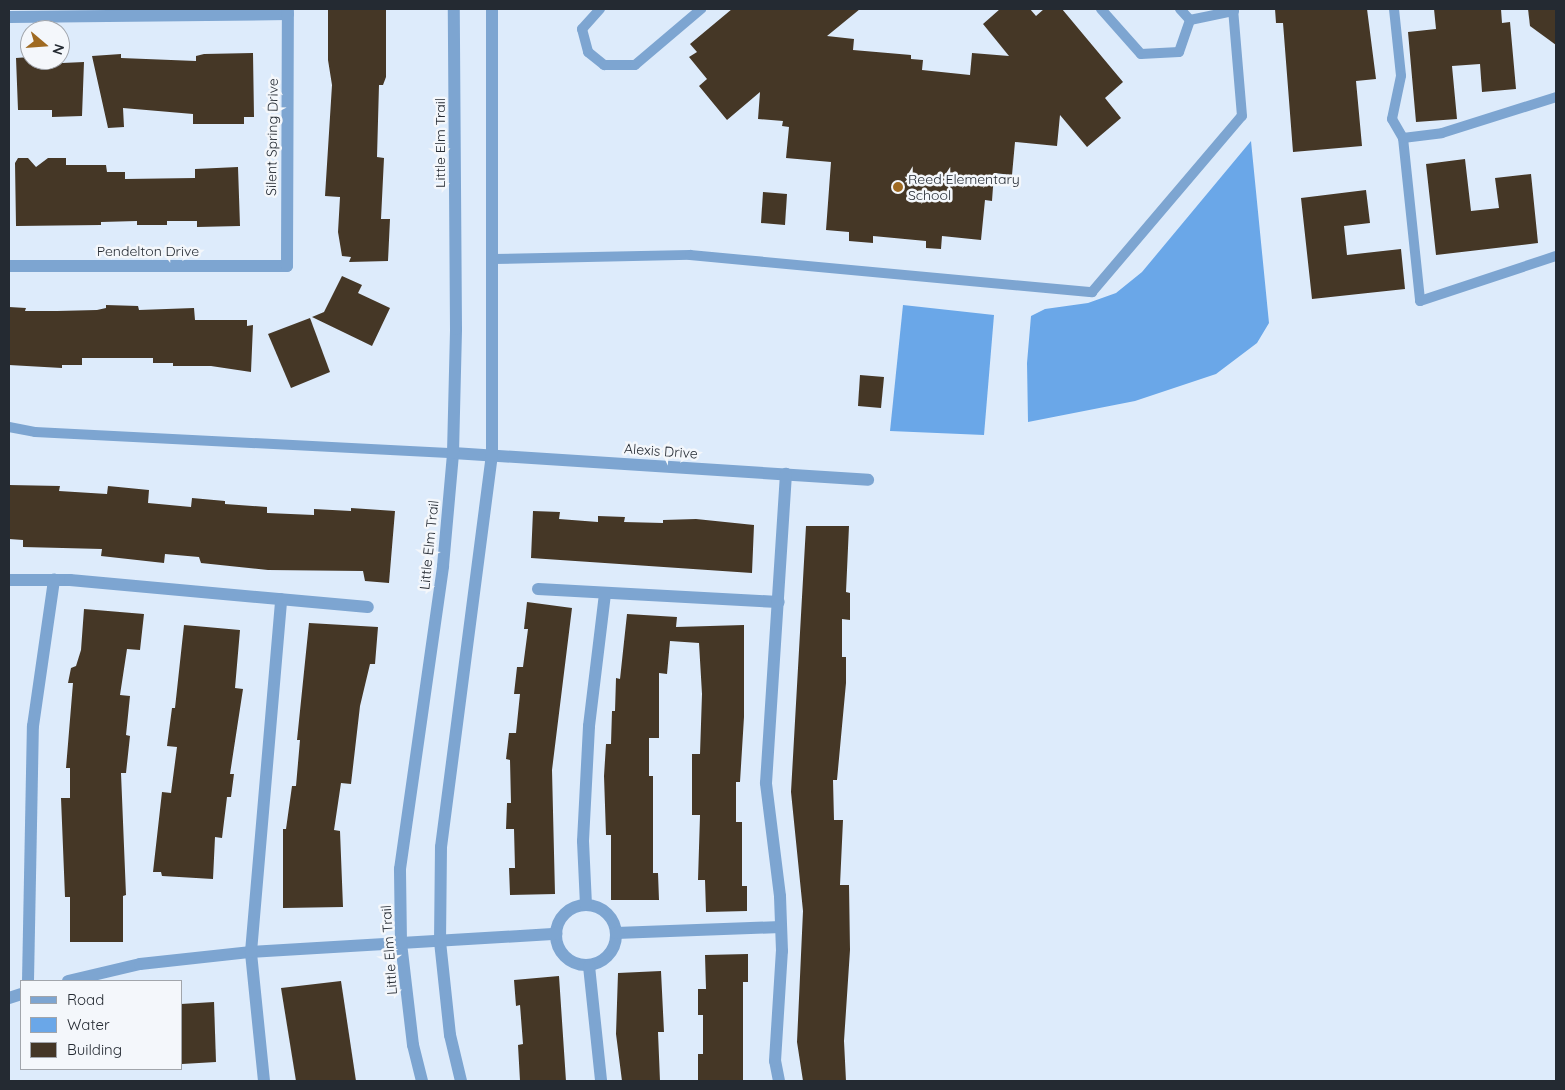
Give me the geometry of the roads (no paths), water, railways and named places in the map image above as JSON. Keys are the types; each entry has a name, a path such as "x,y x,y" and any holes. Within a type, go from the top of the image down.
{"street":[{"name":"Little Elm Trail","path":"422,1081 413,1045 401,943 400,869 443,566 453,453 456,329 454,9"},
{"path":"461,1081 450,1035 440,942 441,847 492,455 492,9"},
{"path":"9,17 41,13 288,11"},
{"name":"Silent Spring Drive","path":"287,266 288,11"},
{"name":"Pendelton Drive","path":"9,266 287,266"},
{"name":"Alexis Drive","path":"453,453 868,480"},
{"path":"779,1081 776,1061 781,927 766,783 786,474"},
{"path":"9,580 54,580 368,607"},
{"path":"28,980 33,726 54,580"},
{"path":"538,590 779,602"},
{"path":"586,905 583,841 589,726 606,593"},
{"path":"264,1081 251,952 281,599"},
{"path":"586,905 603,910 614,924 616,933 612,951 598,963 589,966 579,965 562,954 556,934 562,917 576,907 586,905"},
{"path":"616,933 781,927"},
{"path":"72,980 140,964 251,952 373,947 401,943 556,934"},
{"path":"589,966 601,1081"}],"lane":[{"path":"600,9 582,29 588,52 604,65 635,65 701,9"},
{"path":"1102,9 1140,54 1179,52 1190,20"},
{"path":"1180,9 1190,20"},
{"path":"1394,9 1400,76 1392,119 1404,138 1420,301 1556,256"},
{"path":"493,259 690,255 1092,292 1242,116 1234,10 1190,20"},
{"path":"1404,138 1442,134 1556,97"},
{"path":"9,427 35,432 453,453"}],"water":[{"path":"1251,141 1269,323 1257,343 1216,374 1135,401 1028,422 1027,363 1031,316 1045,309 1088,303 1116,293 1142,272"},
{"path":"903,305 994,315 984,435 890,431"}],"place":[{"name":"Reed Elementary School","path":"898,187"}]}
